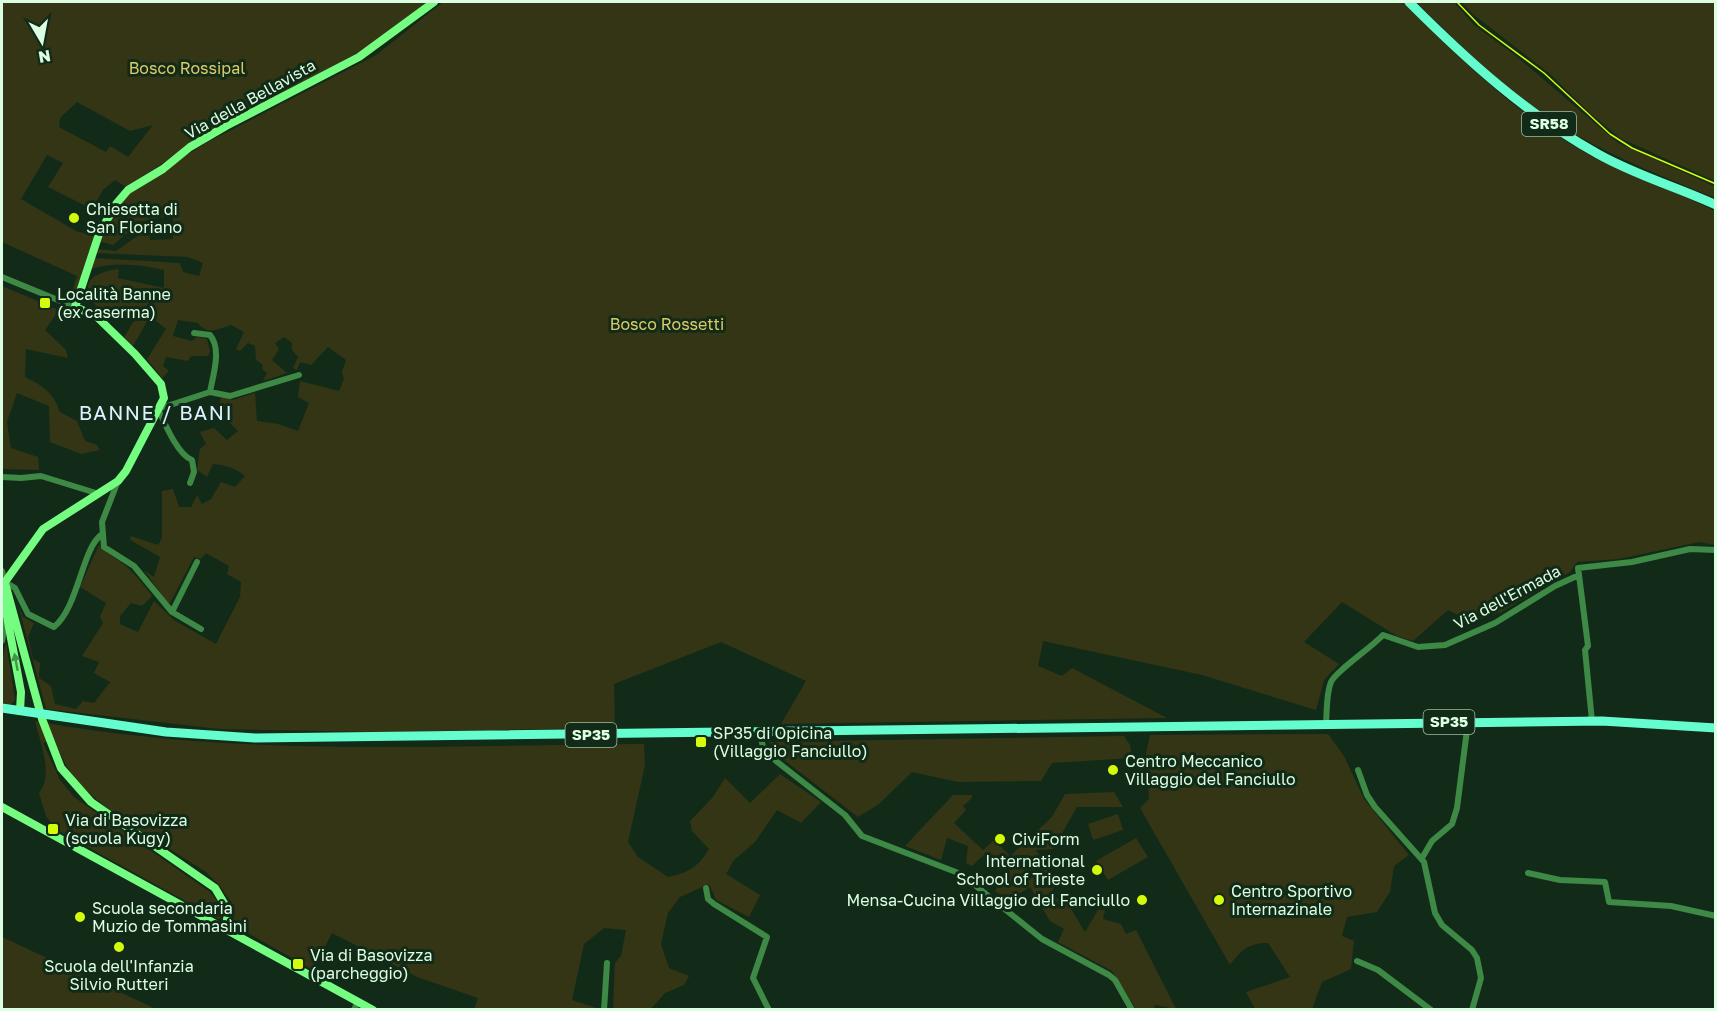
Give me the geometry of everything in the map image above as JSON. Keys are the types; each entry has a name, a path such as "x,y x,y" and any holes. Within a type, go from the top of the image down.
{"main road":[{"name":"SR58","path":"1409,2 1482,72 1548,124 1613,162 1716,205"},
{"name":"SP35","path":"2,708 166,732 255,738 1592,721 1648,722 1716,728"}],"street":[{"name":"Via della Bellavista","path":"75,307 99,234 116,204 128,190 216,132 359,57 434,2"},
{"path":"2,277 96,316 153,373 174,402"},
{"path":"195,333 210,335 213,339 215,365 210,392"},
{"path":"160,409 174,402 210,392 230,396 299,375"},
{"path":"164,388 160,409 118,481 102,522 101,535 107,551 134,566 172,612 201,629"},
{"path":"160,409 167,433 177,442 183,455 192,460 194,472 190,483"},
{"path":"2,477 41,476 96,493"},
{"path":"20,711 20,683 3,596 5,582 44,529 74,511 96,493 118,481"},
{"path":"5,582 15,588 28,614 54,627 65,615 92,549 101,535"},
{"name":"Via dell'Ermada","path":"1592,721 1585,650 1588,646 1578,567 1632,562 1690,549 1716,550"},
{"path":"172,612 197,562"},
{"path":"2,571 56,760 79,792 215,888 228,910 226,929"},
{"name":"Via dell'Ermada","path":"1326,724 1330,684 1335,675 1365,654 1383,635 1418,647 1445,645 1495,623 1555,586 1579,575"},
{"path":"2,641 6,612"},
{"path":"1422,858 1432,841 1452,824 1457,808 1468,722"},
{"path":"760,733 763,747 776,761 845,815 862,836 961,874 1042,939 1109,975 1115,980 1132,1010"},
{"path":"1358,770 1367,795 1375,807 1422,858 1438,919 1447,932 1472,950 1480,968 1481,978 1472,1010"},
{"path":"2,807 226,929 356,1005 373,1010"},
{"path":"1528,873 1560,880 1605,882 1609,902 1671,906 1716,916"},
{"path":"706,888 708,899 714,904 767,937 753,978 769,1010"},
{"path":"1357,960 1378,970 1431,1010"},
{"path":"604,1010 607,963"}],"green space":[{"name":"Bosco Rossipal","path":"2,2 427,2 373,45 193,140 171,158 126,187 115,180 103,190 92,209 48,187 63,163 47,155 21,199 76,231 94,236 77,292 72,292 77,276 2,242","holes":["77,102 130,131 153,125 128,157 110,146 106,152 59,127 60,118"]},
{"name":"Bosco Rossetti","path":"443,2 1403,2 1489,84 1560,138 1618,169 1715,211 1715,545 1699,542 1619,559 1577,562 1570,572 1501,612 1471,622 1448,610 1413,641 1397,636 1342,602 1304,642 1339,664 1324,680 1316,710 1202,675 1043,641 1038,666 1062,676 1072,668 1167,718 781,724 806,681 721,642 614,684 615,728 378,732 219,729 46,709 18,605 23,617 34,623 28,637 33,659 40,663 39,678 51,686 55,704 76,709 83,701 94,703 110,682 94,673 99,662 82,656 103,623 100,617 106,603 80,587 99,545 130,569 152,596 142,606 131,603 120,616 120,624 138,632 154,601 174,620 216,644 240,597 241,582 227,574 229,566 206,553 201,559 194,557 169,605 144,570 154,577 160,557 130,540 131,536 158,545 162,538 162,491 173,489 179,507 191,507 197,495 202,504 211,499 221,482 235,487 245,476 234,469 218,464 213,464 207,477 197,470 200,449 206,444 200,432 214,428 227,440 238,431 219,412 221,396 233,400 255,393 257,421 278,424 298,431 309,403 298,397 300,381 339,391 344,379 342,372 346,360 328,347 311,365 300,362 297,370 293,368 298,357 292,350 292,343 284,337 275,343 279,349 272,360 287,373 263,381 267,373 262,369 263,365 256,360 255,346 248,343 240,351 236,349 244,332 231,325 209,330 198,323 178,320 173,336 192,341 197,337 207,339 210,351 208,356 191,356 188,361 166,357 163,366 169,371 162,378 147,359 166,329 150,316 133,346 124,337 140,311 113,308 102,313 94,304 88,289 89,283 99,274 119,269 118,278 164,288 164,270 127,265 109,265 90,269 94,258 180,263 183,272 199,276 203,263 188,257 96,253 99,249 116,251 149,228 150,240 173,239 173,215 140,222 113,245 99,241 117,207 133,188 208,142 376,55"},
{"path":"1416,2 1454,2 1474,25 1516,56 1618,143 1714,186 1715,198 1612,154 1556,122 1493,74"},
{"path":"1461,2 1715,2 1715,181 1620,138 1591,114 1550,74 1474,15"},
{"path":"2,286 59,310 45,330 66,350 68,358 26,349 25,377 47,390 60,412 77,421 85,441 97,445 100,450 81,454 50,442 49,406 17,393 7,422 11,448 38,457 39,470 2,469"},
{"path":"6,641 15,700 10,705 2,702 2,664"},
{"path":"35,721 111,733 262,745 415,747 644,744 645,765 628,842 638,857 668,877 693,868 709,849 692,831 690,821 713,797 725,778 750,803 780,774 821,802 801,823 777,810 755,842 734,860 726,874 760,895 749,917 716,900 709,884 680,897 668,913 661,944 669,968 689,976 684,985 665,993 651,1009 613,1009 615,963 621,956 626,930 604,928 584,944 572,1000 599,1009 474,1009 478,998 417,977 332,933 313,970 239,928 234,920 232,903 219,885 206,872 119,817 88,792 69,770 54,739 43,743 60,780 74,797 210,892 220,905 223,917 218,919 55,829 46,816 39,793 46,768"},
{"path":"1328,734 1344,756 1364,799 1409,855 1394,866 1390,892 1377,912 1347,917 1342,936 1354,941 1351,969 1322,982 1312,1009 1255,1009 1246,992 1290,977 1268,943 1246,948 1230,965 1140,808 1149,799 1146,754 1150,735"},
{"path":"1124,736 1130,745 1132,758 1052,763 1041,781 958,782 912,772 879,804 858,817 784,760 769,742"},
{"path":"1114,792 1123,807 1077,807 1053,849 1036,850 1056,883 1048,898 1065,899 1085,932 1098,910 1105,910 1103,919 1121,924 1126,934 1136,930 1176,1009 1155,1005 1154,1009 1136,1009 1112,971 1058,942 1064,929 1050,921 1030,887 1009,900 995,891 1011,868 987,852 972,866 966,863 968,846 947,838 941,860 905,846 953,795 972,795 972,798 963,806 966,810 954,823 983,850 994,840 1010,856 1052,817 1065,794"},
{"path":"1118,814 1123,830 1093,840 1088,824"},
{"path":"1136,838 1148,857 1108,880 1096,861"},
{"path":"2,937 156,1009 2,1009"}],"tram line":[{"path":"1457,2 1479,25 1544,73 1610,134 1632,148 1716,184"}],"place":[{"name":"Chiesetta di San Floriano","path":"74,218"},
{"name":"Località Banne (ex caserma)","path":"45,303"},
{"name":"SP35 di Opicina (Villaggio Fanciullo)","path":"701,742"},
{"name":"Centro Meccanico Villaggio del Fanciullo","path":"1113,770"},
{"name":"Via di Basovizza (scuola Kugy)","path":"53,829"},
{"name":"CiviForm","path":"1000,839"},
{"name":"International School of Trieste","path":"1097,870"},
{"name":"Mensa-Cucina Villaggio del Fanciullo","path":"1142,900"},
{"name":"Centro Sportivo Internazinale","path":"1219,900"},
{"name":"Scuola secondaria Muzio de Tommasini","path":"80,917"},
{"name":"Scuola dell'Infanzia Silvio Rutteri","path":"119,947"},
{"name":"Via di Basovizza (parcheggio)","path":"298,964"}],"district":[{"name":"BANNE / BANI","path":"156,413"}]}
